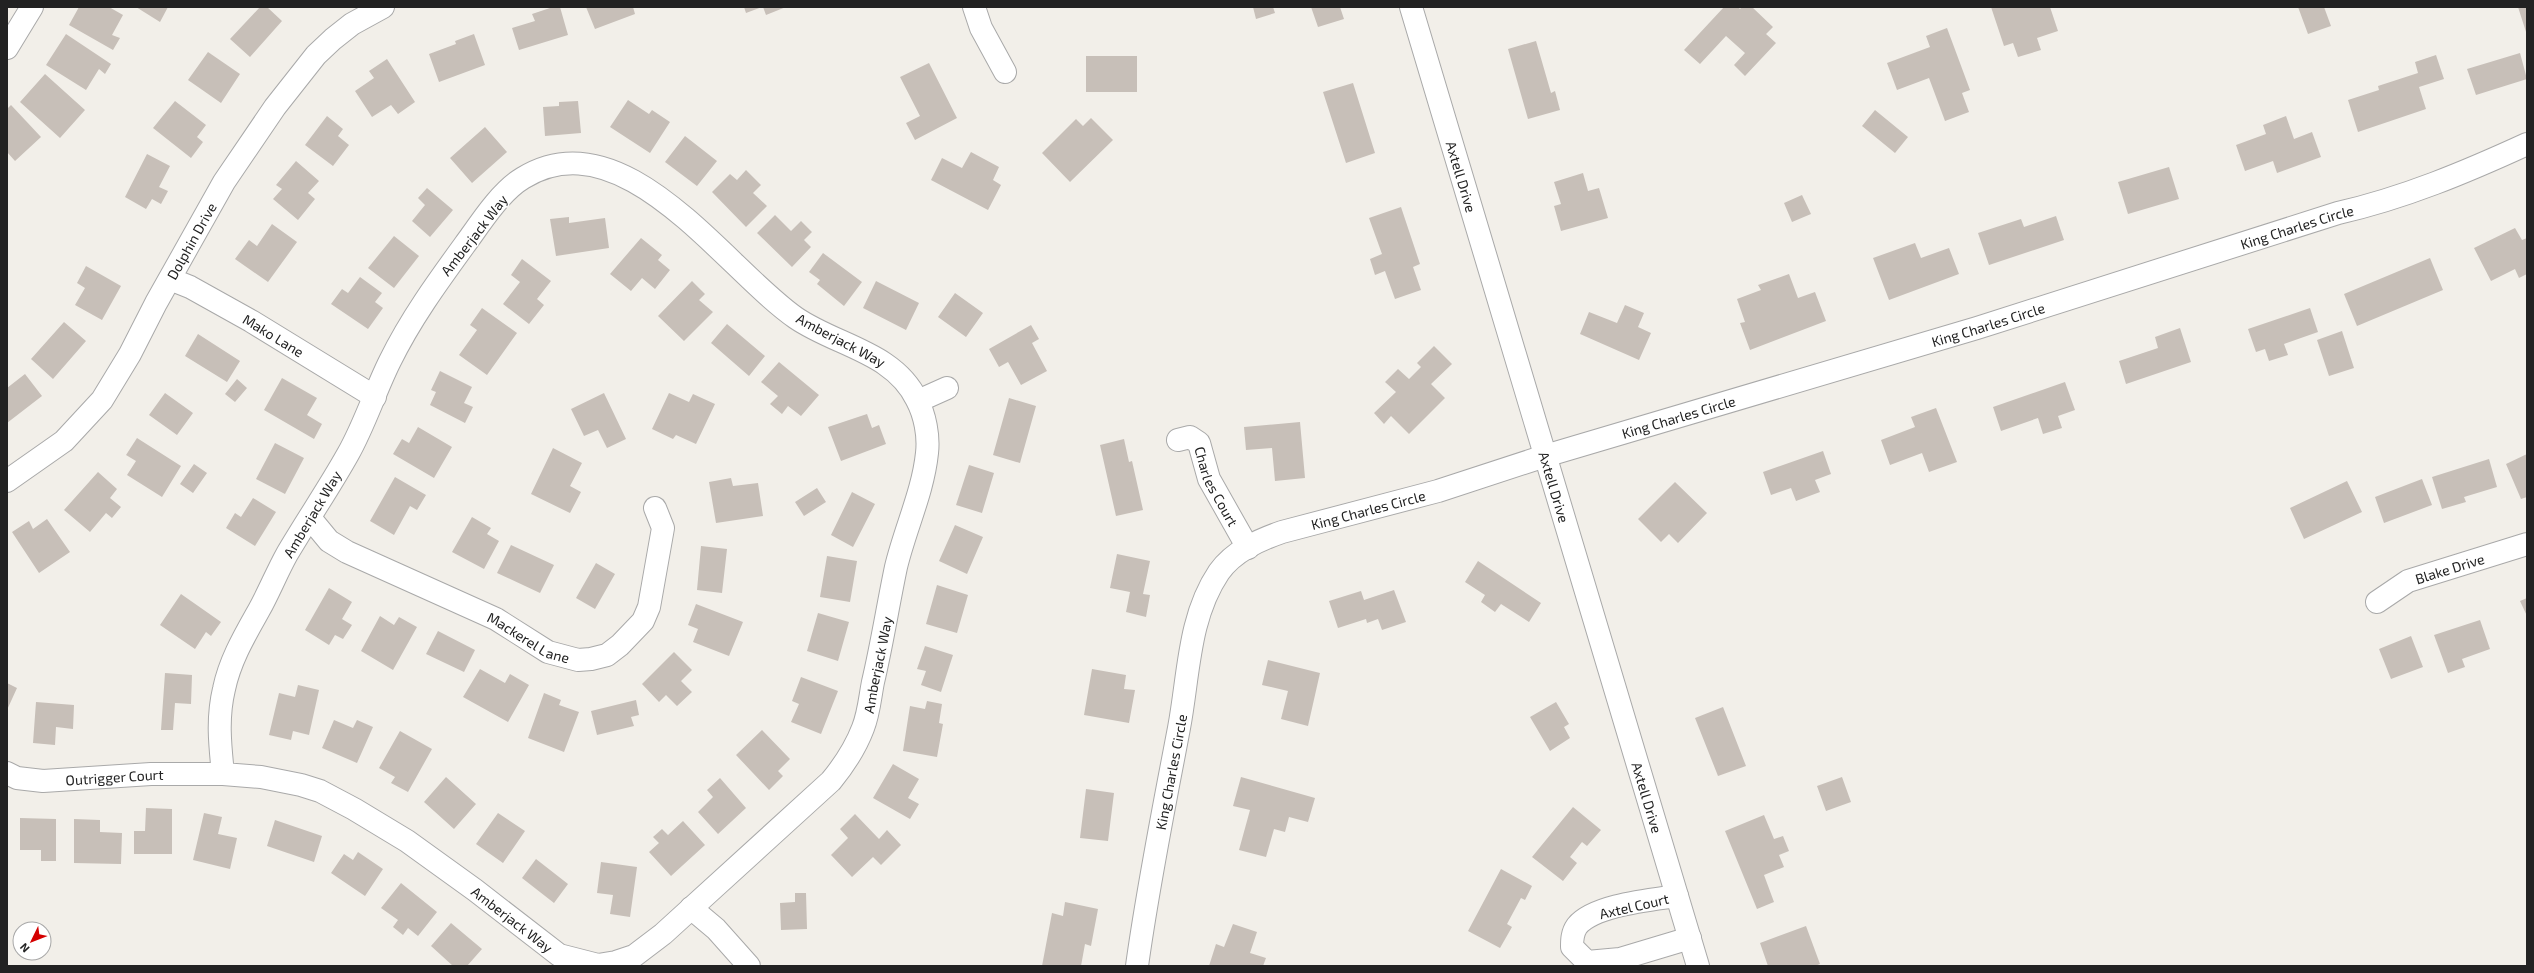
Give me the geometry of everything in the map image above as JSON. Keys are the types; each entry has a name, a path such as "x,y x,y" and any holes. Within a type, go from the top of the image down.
{"street":[{"path":"7,48 32,7"},
{"name":"Dolphin Drive","path":"7,481 64,441 102,400 130,354 224,182 275,107 316,54 352,24 383,7"},
{"path":"974,7 981,28 1005,72"},
{"name":"Axtell Drive","path":"1411,7 1698,966"},
{"name":"King Charles Circle","path":"1138,966 1158,832 1199,610 1219,572 1232,557 1264,539 1282,532 1438,491 1546,456 1977,328 2338,213 2370,206 2453,178 2527,144"},
{"name":"Amberjack Way","path":"577,162 612,170 649,191 794,316 811,328 882,360 908,385 918,401 924,417 927,452 920,489 893,581 868,713 850,757 830,781 663,934 634,956 598,965 578,962 559,955 476,890 407,841 354,809 320,791 301,785 261,777 223,774 219,732 224,686 236,654 289,551 359,434 375,397 389,363 419,310 491,210 521,179 557,165 577,162"},
{"name":"Mako Lane","path":"170,279 190,287 251,321 375,397"},
{"path":"918,401 947,388"},
{"name":"Charles Court","path":"1178,440 1190,437 1199,443 1209,479 1248,548"},
{"name":"Mackerel Lane","path":"310,518 318,530 329,541 347,552 496,619 548,652 578,660 607,655 631,635 643,621 649,607 656,576 663,528 655,508"},
{"name":"Blake Drive","path":"2377,602 2408,581 2527,544"},
{"name":"Outrigger Court","path":"7,773 17,778 43,781 151,774 223,774"},
{"name":"Axtel Court","path":"1678,896 1642,902 1594,914 1577,926 1572,936 1572,947 1587,962 1620,959 1690,938"},
{"path":"691,908 716,929 749,966"}],"building":[{"path":"79,7 109,7 123,15 112,35 120,38 113,50 69,25"},
{"path":"136,7 168,7 160,22"},
{"path":"260,7 267,7 282,21 250,57 230,39"},
{"path":"553,7 560,7 568,35 519,50 512,28 535,21 532,14"},
{"path":"586,7 633,7 635,14 595,29"},
{"path":"744,7 762,7 746,13"},
{"path":"763,7 786,7 766,15"},
{"path":"1253,7 1273,7 1275,13 1256,19"},
{"path":"1311,7 1340,7 1344,19 1318,27"},
{"path":"1724,7 1738,7 1740,9 1742,7 1752,7 1773,27 1766,34 1776,43 1745,76 1734,65 1745,53 1726,36 1700,64 1684,50"},
{"path":"1991,7 2050,7 2058,31 2037,38 2041,50 2018,57 2013,43 2004,46"},
{"path":"2298,7 2324,7 2331,26 2308,34"},
{"path":"2518,7 2527,7 2527,35"},
{"path":"1947,28 1970,90 1962,93 1969,112 1945,121 1929,78 1897,90 1887,63 1930,47 1926,36"},
{"path":"66,34 111,64 105,74 99,69 86,90 46,65"},
{"path":"474,34 485,65 439,82 429,54 456,44 455,41"},
{"path":"1536,41 1551,93 1555,91 1560,110 1528,119 1508,49"},
{"path":"208,52 240,74 221,103 188,80"},
{"path":"2520,53 2527,79 2476,95 2467,69"},
{"path":"2436,55 2444,79 2419,87 2426,109 2358,132 2348,100 2379,90 2378,86 2418,73 2415,62"},
{"path":"1086,56 1137,56 1137,92 1086,92"},
{"path":"387,59 415,102 398,114 391,105 372,117 355,91 374,78 369,71"},
{"path":"929,63 957,118 915,140 906,123 920,116 900,77"},
{"path":"45,74 85,110 60,138 20,102"},
{"path":"1353,83 1375,153 1346,163 1323,92"},
{"path":"628,100 649,114 652,110 670,122 650,153 610,127"},
{"path":"175,101 206,125 197,137 203,142 191,158 153,128"},
{"path":"578,101 581,133 545,136 543,107 559,106 559,102"},
{"path":"11,105 41,137 15,161 7,152 7,109"},
{"path":"1875,110 1908,137 1895,153 1862,126"},
{"path":"327,116 343,129 338,136 349,145 333,166 305,145"},
{"path":"2286,116 2294,139 2312,132 2321,157 2277,173 2273,161 2245,171 2236,145 2266,134 2263,125"},
{"path":"1091,118 1113,140 1070,182 1042,153 1076,119 1083,126"},
{"path":"485,127 507,152 472,183 450,158"},
{"path":"685,136 717,161 697,186 665,162"},
{"path":"971,152 999,167 993,180 1001,185 988,210 931,180 942,158 962,168"},
{"path":"147,154 170,166 159,187 168,191 161,204 152,199 146,209 125,197"},
{"path":"296,161 319,181 308,193 315,199 298,220 273,199 282,189 276,185"},
{"path":"2169,167 2179,199 2128,214 2118,182"},
{"path":"746,170 761,185 753,193 767,206 746,227 712,192 730,174 737,180"},
{"path":"1583,173 1588,191 1599,188 1608,218 1561,231 1554,206 1561,204 1554,182"},
{"path":"427,188 453,210 430,237 412,221 425,205 418,198"},
{"path":"1802,195 1811,214 1792,222 1784,203"},
{"path":"1401,207 1420,264 1413,267 1421,290 1395,299 1385,271 1375,275 1370,259 1382,254 1369,218"},
{"path":"775,215 791,231 801,221 812,232 804,240 811,247 792,267 757,233"},
{"path":"2056,216 2064,240 1989,265 1978,233 2021,219 2024,227"},
{"path":"569,217 569,223 605,218 609,248 556,256 550,219"},
{"path":"272,224 297,242 268,282 235,259 249,240 257,246"},
{"path":"2515,228 2522,240 2527,238 2527,274 2519,278 2515,269 2491,281 2474,248"},
{"path":"394,236 419,256 394,288 368,268"},
{"path":"641,238 662,255 658,260 670,270 655,289 642,278 631,291 610,274"},
{"path":"1915,243 1921,258 1949,248 1959,274 1889,300 1873,258"},
{"path":"823,253 862,282 844,306 817,284 820,280 809,272"},
{"path":"2430,258 2443,290 2357,326 2344,294"},
{"path":"522,259 551,281 537,299 544,305 529,324 503,304 520,282 511,275"},
{"path":"86,266 121,286 102,320 75,305 85,288 77,283"},
{"path":"1789,274 1798,298 1815,292 1826,321 1750,350 1740,323 1745,322 1737,299 1761,290 1758,285"},
{"path":"360,277 382,293 375,302 383,308 368,329 331,304 342,289 348,293"},
{"path":"692,281 705,294 699,300 713,312 684,341 658,316"},
{"path":"876,281 919,303 906,330 863,308"},
{"path":"955,293 983,313 966,337 938,317"},
{"path":"1625,305 1644,313 1638,327 1651,333 1639,360 1580,334 1589,312 1617,323"},
{"path":"482,308 517,333 487,375 459,355 477,330 470,325"},
{"path":"2310,308 2318,332 2284,344 2288,355 2269,361 2265,349 2256,352 2248,329"},
{"path":"64,322 86,341 53,379 31,359"},
{"path":"727,324 765,356 749,376 711,343"},
{"path":"1031,325 1039,339 1032,343 1047,371 1021,385 1008,362 999,367 989,349"},
{"path":"2180,328 2191,362 2126,384 2119,361 2158,348 2155,337"},
{"path":"2342,331 2354,368 2329,376 2317,340"},
{"path":"198,334 240,361 227,382 185,356"},
{"path":"1434,346 1452,364 1431,384 1445,398 1409,434 1391,416 1384,424 1374,413 1396,392 1385,382 1398,369 1409,379 1421,367 1417,363"},
{"path":"779,362 819,395 801,416 788,406 782,414 770,404 778,396 761,382"},
{"path":"440,371 472,387 464,403 473,407 465,423 430,405 436,392 431,390"},
{"path":"25,374 42,396 7,423 7,388"},
{"path":"282,378 317,398 307,415 322,424 314,439 264,410"},
{"path":"237,379 247,388 235,402 225,394"},
{"path":"2065,382 2075,410 2058,416 2062,428 2043,434 2038,418 2001,431 1993,407"},
{"path":"165,393 193,413 177,435 149,415"},
{"path":"604,393 626,439 607,448 598,430 584,436 571,409"},
{"path":"669,393 689,402 693,394 715,404 696,444 676,435 673,439 652,429"},
{"path":"1009,398 1036,406 1020,463 993,455"},
{"path":"1936,408 1957,462 1929,472 1922,453 1890,465 1881,440 1915,427 1911,417"},
{"path":"867,414 872,428 879,425 886,444 841,461 828,427"},
{"path":"1300,422 1305,478 1275,481 1272,448 1246,450 1244,427"},
{"path":"418,427 452,447 434,478 393,454 402,439 409,443"},
{"path":"137,438 181,466 162,497 127,475 136,461 126,455"},
{"path":"1124,439 1129,462 1132,461 1143,510 1116,516 1100,445"},
{"path":"275,443 304,458 285,494 256,479"},
{"path":"553,448 582,463 570,486 581,492 570,513 531,494"},
{"path":"1823,451 1831,474 1815,480 1820,492 1796,501 1791,488 1771,495 1763,472"},
{"path":"2527,454 2527,497 2521,499 2506,464"},
{"path":"2489,459 2497,487 2464,497 2466,502 2442,509 2432,477"},
{"path":"194,464 207,473 193,493 180,484"},
{"path":"969,465 994,473 982,513 956,505"},
{"path":"98,472 117,489 110,498 121,507 112,518 106,513 90,532 64,510"},
{"path":"395,477 426,495 417,510 410,506 394,535 370,521"},
{"path":"731,478 733,486 758,483 763,516 716,523 709,482"},
{"path":"2422,479 2432,505 2384,523 2375,497"},
{"path":"2347,481 2362,512 2304,539 2290,508"},
{"path":"1675,482 1707,513 1678,543 1669,534 1661,542 1638,519"},
{"path":"817,488 826,502 804,516 795,502"},
{"path":"852,492 875,504 853,547 831,535"},
{"path":"253,498 276,512 255,546 226,528 235,513 241,517"},
{"path":"472,517 491,528 487,534 499,541 484,569 452,552"},
{"path":"47,519 70,552 39,573 12,532 29,521 33,529"},
{"path":"955,525 983,537 967,574 939,561"},
{"path":"511,545 554,565 540,593 497,573"},
{"path":"701,546 727,549 722,593 697,590"},
{"path":"1117,554 1150,561 1143,594 1150,595 1146,617 1126,612 1130,592 1110,588"},
{"path":"827,556 857,561 850,602 820,597"},
{"path":"1478,561 1541,603 1529,622 1501,604 1495,612 1481,602 1485,595 1465,582"},
{"path":"596,563 615,574 595,609 576,598"},
{"path":"937,585 968,595 957,633 926,624"},
{"path":"329,588 352,602 342,619 352,625 343,639 335,635 329,645 305,630"},
{"path":"1394,590 1406,622 1382,630 1378,619 1367,623 1366,619 1338,628 1329,601 1361,591 1364,600"},
{"path":"181,594 221,622 211,636 206,632 195,649 160,625"},
{"path":"2527,598 2527,616 2520,601"},
{"path":"696,604 743,622 729,656 693,642 698,629 688,625"},
{"path":"818,613 849,622 838,661 807,651"},
{"path":"380,616 394,625 399,617 417,627 393,670 361,651"},
{"path":"2480,620 2490,649 2462,659 2465,667 2448,673 2434,635"},
{"path":"438,631 475,650 464,672 426,654"},
{"path":"2411,636 2423,667 2391,679 2379,649"},
{"path":"925,646 953,655 941,692 921,685 926,671 917,669"},
{"path":"674,652 692,670 681,681 692,692 677,706 666,695 659,702 642,684"},
{"path":"1268,660 1320,673 1308,726 1281,719 1288,691 1262,685"},
{"path":"480,669 505,683 510,674 529,685 508,722 463,697"},
{"path":"1092,669 1126,675 1124,689 1135,690 1129,723 1084,715"},
{"path":"165,673 192,675 191,704 175,703 173,730 161,730"},
{"path":"801,677 838,691 821,734 791,722 799,704 792,701"},
{"path":"7,683 17,688 7,710"},
{"path":"298,685 319,690 309,735 293,731 291,740 269,735 279,693 295,697"},
{"path":"544,693 561,700 559,705 579,712 564,752 528,738"},
{"path":"636,700 639,715 631,717 634,726 597,735 591,711"},
{"path":"927,701 942,704 939,723 943,724 937,757 903,751 910,706 925,709"},
{"path":"36,702 74,705 73,729 56,727 55,745 33,743"},
{"path":"1556,702 1569,724 1564,727 1570,738 1550,751 1530,717"},
{"path":"1723,707 1746,766 1718,776 1695,718"},
{"path":"334,720 353,728 357,720 373,727 357,763 322,748"},
{"path":"762,730 790,759 778,771 783,776 769,790 736,755"},
{"path":"400,731 432,749 408,792 391,783 395,777 379,768"},
{"path":"893,764 919,779 908,798 919,804 910,819 873,798"},
{"path":"446,777 476,804 454,829 424,802"},
{"path":"1241,777 1315,798 1308,822 1289,817 1285,832 1274,829 1266,857 1239,850 1250,810 1233,806"},
{"path":"1842,777 1851,802 1826,811 1817,786"},
{"path":"720,778 746,808 718,834 698,812 713,797 707,790"},
{"path":"1086,789 1114,793 1108,841 1080,838"},
{"path":"1573,807 1601,830 1587,846 1582,842 1570,857 1577,863 1563,881 1532,857"},
{"path":"146,808 172,809 172,854 134,854 134,831 145,831"},
{"path":"204,813 222,817 218,834 237,838 230,869 193,860"},
{"path":"498,813 525,831 503,863 476,844"},
{"path":"855,814 879,839 887,830 901,845 881,865 873,857 852,877 831,855 848,838 840,829"},
{"path":"1764,815 1774,839 1783,836 1789,851 1779,855 1784,867 1764,875 1774,902 1757,909 1725,831"},
{"path":"20,818 56,819 56,861 41,861 41,850 20,850"},
{"path":"74,819 100,820 100,832 122,833 121,864 74,863"},
{"path":"275,820 322,836 314,862 267,846"},
{"path":"683,821 705,845 671,876 649,852 659,843 653,837 662,829 668,835"},
{"path":"358,852 383,869 365,896 331,873 344,854 353,860"},
{"path":"536,859 568,884 554,903 522,878"},
{"path":"601,862 637,867 630,917 610,914 613,895 597,893"},
{"path":"1501,869 1532,886 1525,900 1521,898 1507,924 1512,927 1500,948 1468,931"},
{"path":"401,883 437,912 418,936 408,928 403,935 393,927 398,920 381,908"},
{"path":"795,893 806,893 807,929 781,930 780,903 795,902"},
{"path":"1065,902 1098,909 1091,946 1085,944 1081,966 1042,966 1052,913 1063,916"},
{"path":"451,923 482,949 467,966 453,966 431,946"},
{"path":"1233,924 1257,932 1250,953 1266,958 1263,966 1209,966 1216,944 1224,947"},
{"path":"1806,926 1820,964 1815,966 1768,966 1760,943"}]}
